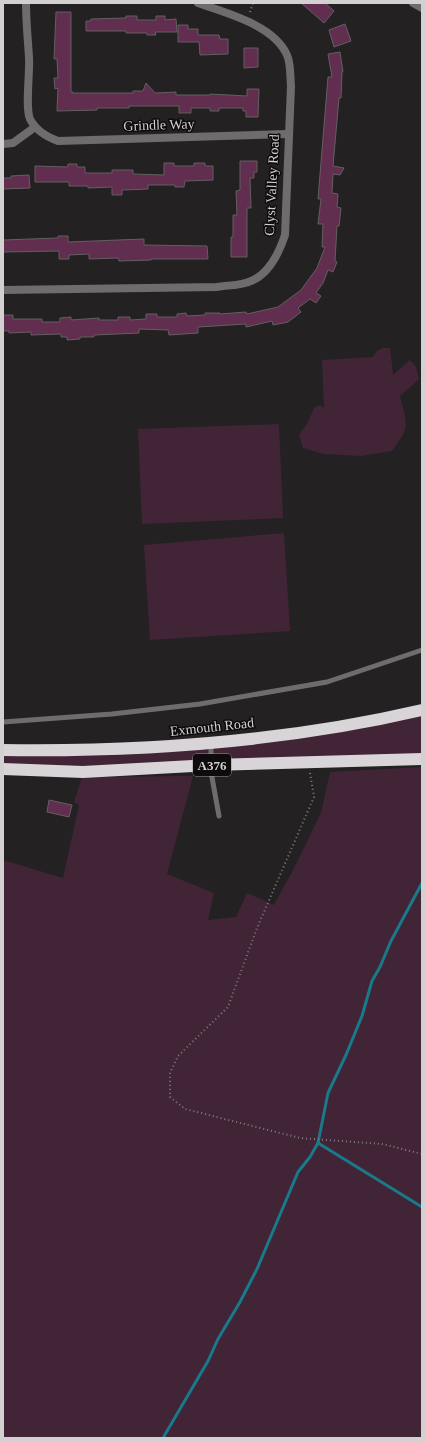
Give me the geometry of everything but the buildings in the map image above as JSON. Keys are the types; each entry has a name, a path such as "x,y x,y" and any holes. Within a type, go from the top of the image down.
{"highway":[{"name":"Exmouth Road","path":"3,750 120,750 211,744 356,723 422,710"},
{"name":"A376","path":"3,769 83,772 211,765 422,759"}],"street":[{"path":"3,144 13,143 35,127 28,110 29,58 26,3"},
{"name":"Clyst Valley Road","path":"3,290 217,287 249,282 260,276 271,263 281,247 285,235 291,86 289,65 286,54 268,33 258,27 233,15 198,3"},
{"path":"413,3 422,8"},
{"name":"Grindle Way","path":"35,127 42,134 58,142 288,134"}],"lane":[{"path":"3,722 112,714 200,704 327,682 422,650"},
{"path":"211,744 211,765 214,789 220,816"}],"path":[{"path":"308,762 314,797 257,928 228,1007 178,1056 170,1073 170,1097 185,1109 300,1138 382,1144 422,1154"}],"shaded area":[{"path":"383,348 390,348 393,375 410,360 416,367 419,379 400,396 406,425 402,436 392,451 361,456 324,454 303,448 299,435 308,422 314,408 320,405 324,408 322,360 373,357 377,351"},
{"path":"279,424 283,518 142,524 138,429"},
{"path":"284,533 290,631 150,640 144,545"},
{"path":"422,714 422,754 77,768 3,764 3,756 127,755 232,747 361,729"},
{"path":"422,767 422,1438 3,1438 3,860 63,878 79,805 74,802 82,777 193,776 167,874 214,893 208,920 236,917 247,893 274,905 321,813 330,772"}],"waterway":[{"path":"163,1438 208,1361 218,1339 240,1302 257,1269 298,1172 310,1157 318,1143 328,1093 362,1016 372,981 380,967 391,941 422,883"},
{"path":"318,1143 422,1207"}]}
